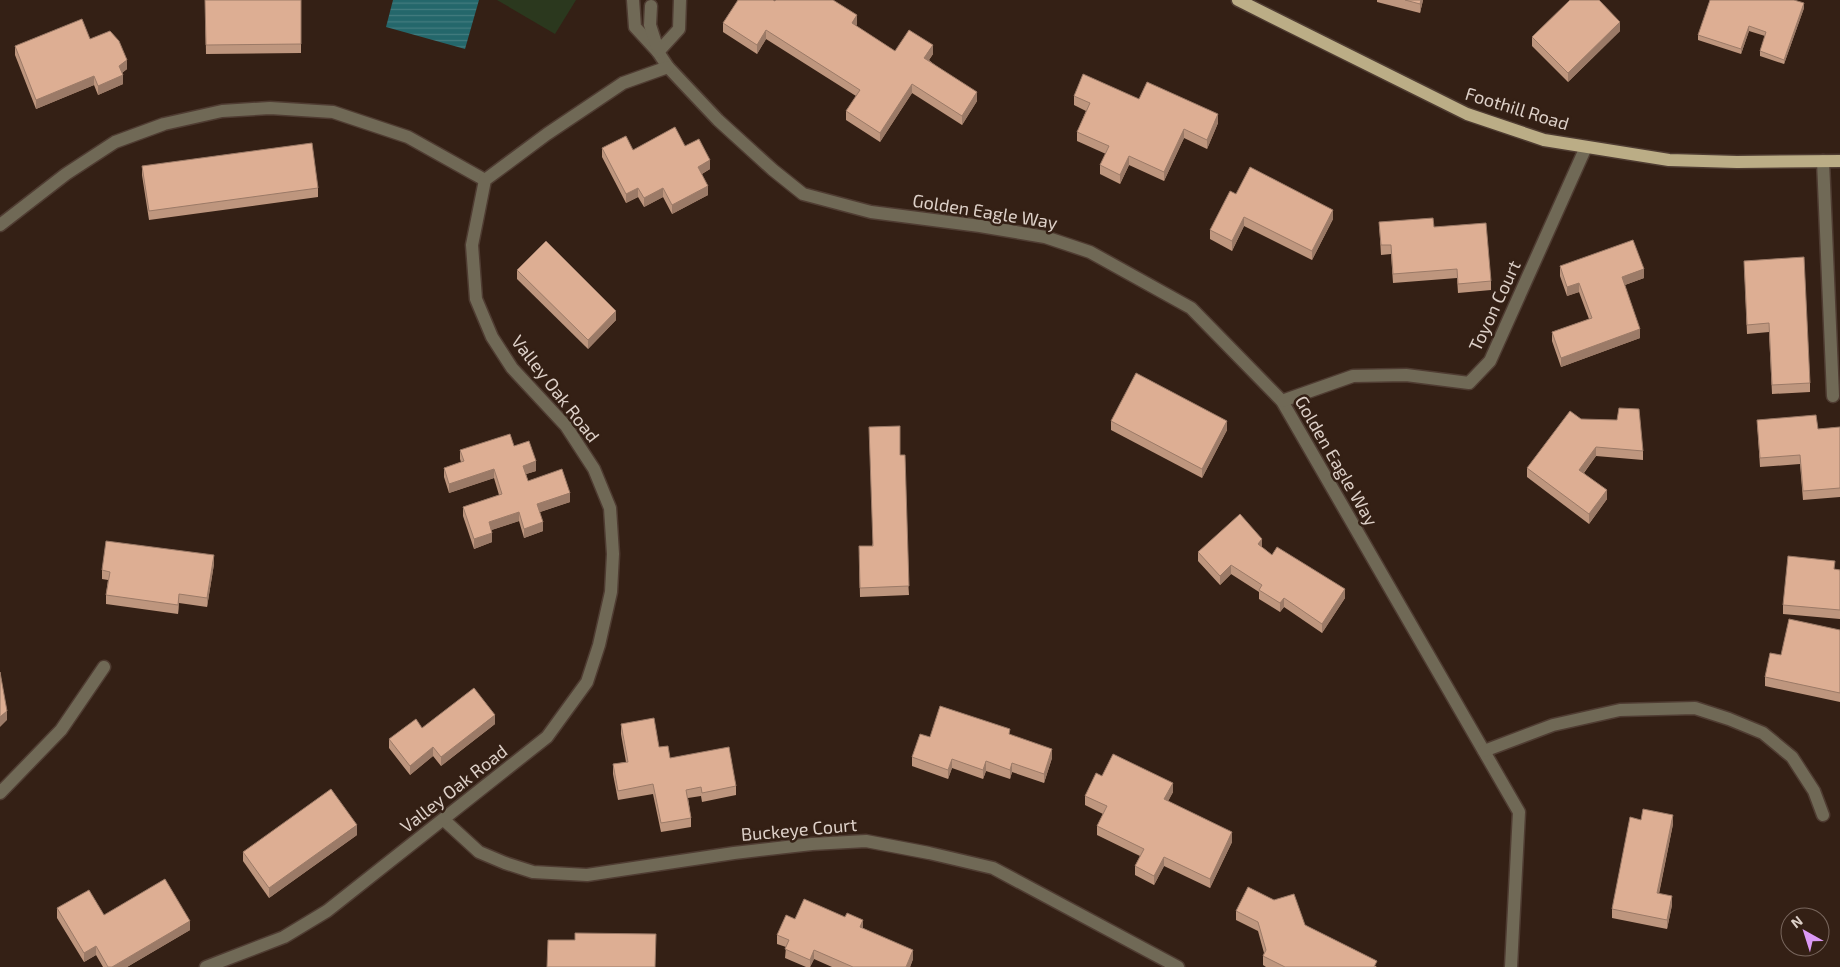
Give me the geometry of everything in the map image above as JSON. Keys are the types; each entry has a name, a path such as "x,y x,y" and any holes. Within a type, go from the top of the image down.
{"main road":[{"name":"Foothill Road","path":"1238,0 1467,114 1544,140 1669,160 1737,162 1840,161"}],"street":[{"name":"Golden Eagle Way","path":"633,0 635,27 668,66 718,120 773,170 803,194 871,212 980,226 1044,237 1090,252 1191,308 1282,401 1519,812 1512,967"},
{"path":"658,52 679,29 680,0"},
{"name":"Golden Eagle Way","path":"651,6 650,26 658,52"},
{"path":"0,225 66,174 115,142 164,124 222,110 270,108 333,112 408,137 484,180 547,134 623,83 668,66"},
{"name":"Toyon Court","path":"1282,401 1353,376 1406,374 1469,383 1490,361 1586,147"},
{"path":"1823,161 1833,396"},
{"name":"Valley Oak Road","path":"206,967 284,937 327,911 548,737 586,682 599,645 611,592 613,554 610,508 594,469 566,426 512,368 492,337 476,299 472,245 484,180"},
{"path":"0,794 60,730 104,667"},
{"path":"1484,751 1553,725 1620,710 1695,708 1763,733 1792,758 1814,791 1823,815"},
{"name":"Buckeye Court","path":"444,820 479,852 533,872 586,875 734,853 812,844 866,841 929,853 993,868 1178,967"}],"green space":[{"path":"497,0 576,0 555,34"}],"water":[{"path":"393,0 479,0 465,49 386,27"}],"building":[{"path":"205,0 301,0 301,44 206,45"},
{"path":"738,0 833,0 857,15 852,23 895,51 909,30 933,45 924,58 977,92 962,116 912,84 880,133 846,111 860,90 766,30 757,45 723,23"},
{"path":"1405,0 1421,0 1420,4"},
{"path":"1570,0 1599,0 1620,22 1568,73 1532,37"},
{"path":"1710,0 1794,0 1804,3 1784,60 1760,51 1766,32 1749,26 1741,49 1698,35"},
{"path":"82,19 90,39 110,31 119,41 127,60 119,66 123,75 98,86 94,76 36,100 15,46"},
{"path":"1083,74 1139,99 1147,82 1218,114 1207,140 1184,129 1164,172 1129,156 1120,175 1100,165 1109,146 1077,132 1090,103 1074,96"},
{"path":"675,127 685,146 699,139 710,160 698,167 708,186 672,205 663,188 644,198 638,188 626,194 602,148 626,136 633,150"},
{"path":"312,143 318,188 149,211 142,166"},
{"path":"1250,167 1333,210 1312,251 1244,217 1232,241 1210,230 1230,191 1236,194"},
{"path":"1433,218 1434,227 1486,223 1491,281 1458,284 1457,269 1393,274 1391,245 1381,245 1379,222"},
{"path":"1633,240 1644,269 1622,277 1640,329 1561,358 1552,332 1592,318 1579,283 1567,287 1560,266"},
{"path":"546,241 616,311 588,340 517,270"},
{"path":"1804,257 1810,383 1772,385 1769,323 1747,325 1744,261"},
{"path":"1136,373 1227,421 1202,469 1111,421"},
{"path":"1619,408 1639,409 1643,451 1596,447 1579,470 1607,490 1589,514 1527,468 1570,411 1581,419 1617,420"},
{"path":"1816,415 1818,429 1840,427 1840,488 1803,491 1800,455 1760,458 1757,420"},
{"path":"900,426 900,455 905,455 909,586 860,588 859,546 873,546 869,427"},
{"path":"510,434 514,446 529,441 536,461 523,466 528,481 562,469 570,493 537,504 543,522 524,529 519,512 489,522 492,533 474,539 463,507 502,494 494,469 449,484 444,468 464,461 460,450"},
{"path":"1240,514 1262,539 1258,544 1272,555 1277,547 1345,589 1322,624 1284,598 1280,603 1259,590 1262,585 1231,565 1220,576 1198,552"},
{"path":"106,541 214,555 207,598 179,594 178,605 106,595 110,572 102,570"},
{"path":"1788,556 1835,561 1834,569 1840,570 1840,610 1783,605"},
{"path":"1789,619 1840,630 1840,693 1765,677 1770,653 1781,655"},
{"path":"0,672 7,711 0,717"},
{"path":"474,688 495,715 441,757 433,747 410,766 389,739 416,719 422,728"},
{"path":"940,706 1010,729 1009,734 1052,749 1044,774 1012,763 1010,770 986,761 983,770 952,759 948,770 912,757 920,734 930,737"},
{"path":"654,718 659,747 668,746 670,758 729,747 736,786 702,793 701,787 686,790 691,818 661,823 653,784 618,791 613,764 628,762 621,724"},
{"path":"1113,754 1173,783 1164,799 1232,832 1210,879 1164,857 1154,876 1135,866 1144,849 1097,826 1107,806 1085,796 1096,773 1102,776"},
{"path":"331,789 357,825 269,888 243,852"},
{"path":"1643,809 1673,815 1657,893 1672,896 1667,920 1612,909 1630,817 1641,820"},
{"path":"165,879 190,921 112,967 108,967 96,946 84,953 57,908 89,890 104,915"},
{"path":"1248,887 1274,900 1294,894 1305,925 1377,961 1374,967 1285,967 1263,956 1266,950 1258,922 1236,911"},
{"path":"804,899 845,917 847,913 863,920 860,927 913,950 906,967 853,967 814,950 810,960 785,949 789,940 777,935 786,915 795,919"},
{"path":"575,933 656,934 655,967 547,967 548,940 575,940"}]}
